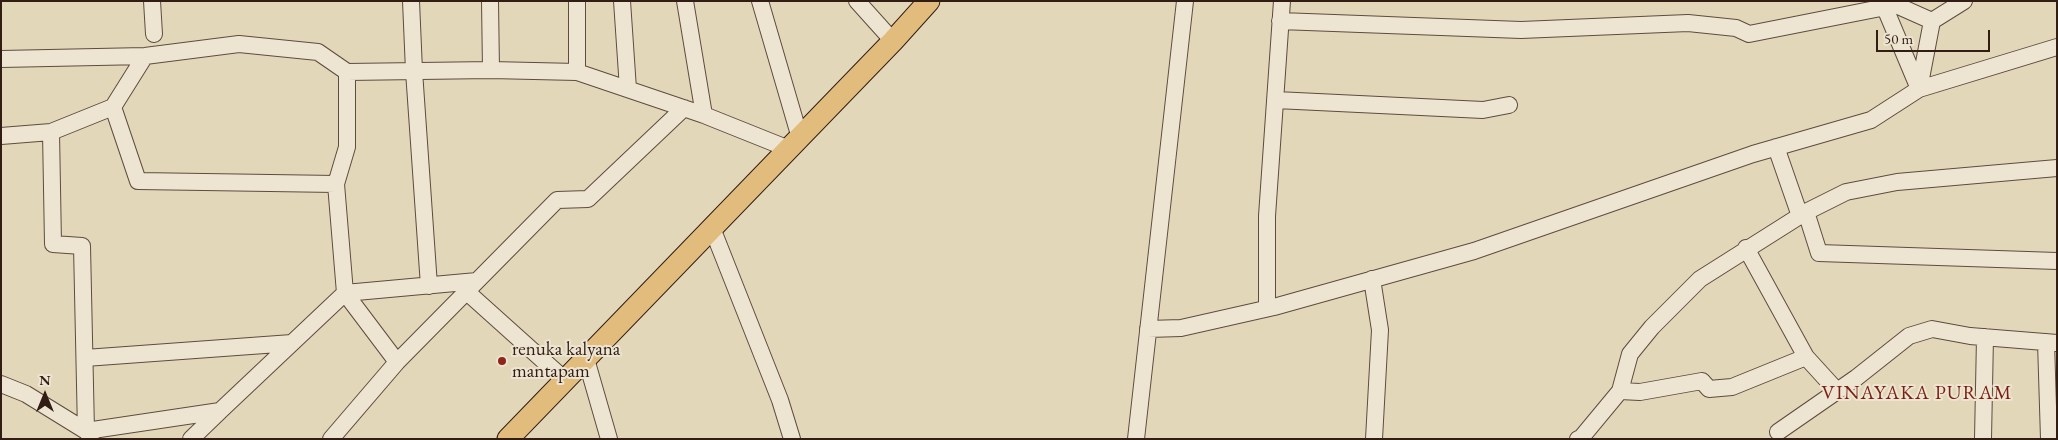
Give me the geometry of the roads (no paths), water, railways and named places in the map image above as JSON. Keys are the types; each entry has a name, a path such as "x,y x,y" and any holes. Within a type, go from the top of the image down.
{"main road":[{"path":"508,439 893,41 928,1"}],"street":[{"path":"152,1 154,34"},
{"path":"411,1 429,286"},
{"path":"490,1 491,70"},
{"path":"577,1 577,72"},
{"path":"622,1 628,89"},
{"path":"685,1 704,115"},
{"path":"760,1 794,143"},
{"path":"857,1 893,41"},
{"path":"1136,439 1185,1"},
{"path":"1267,308 1267,216 1282,1"},
{"path":"1919,89 1932,20 1964,1"},
{"path":"1280,21 1521,30 1688,23 1736,28 1749,34 1883,4 1896,5 1932,20"},
{"path":"1883,4 1919,89"},
{"path":"1,59 145,56 239,44 318,52 347,72 491,70 577,72 794,143"},
{"path":"1148,329 1181,328 1267,308 1474,251 1776,147 1871,120 1919,89 2057,47"},
{"path":"1,136 51,132 114,108 145,56"},
{"path":"347,72 347,146 336,184 345,293 397,362"},
{"path":"1276,100 1484,110 1509,105"},
{"path":"114,108 138,181 336,184"},
{"path":"332,439 397,362 557,200 588,199 684,108"},
{"path":"51,132 53,244 82,246 85,358 90,435"},
{"path":"1776,147 1819,252 2057,262"},
{"path":"1578,439 1620,390 1630,354 1652,327 1700,279 1746,248 1803,214 1846,192 1897,182 2057,168"},
{"path":"712,228 780,400 792,439"},
{"path":"1746,248 1806,358 1837,390"},
{"path":"1372,279 1380,330 1374,439"},
{"path":"191,439 345,293 429,286 472,286 565,380"},
{"path":"1778,432 1909,336 1932,329 1986,338 2052,343 2049,439"},
{"path":"1983,439 1986,338"},
{"path":"85,358 292,343"},
{"path":"1620,390 1640,392 1702,380 1709,388 1732,386 1806,358"},
{"path":"586,359 609,439"},
{"path":"1,384 26,394 90,435 220,411"}],"place":[{"name":"renuka kalyana mantapam","path":"502,361"}],"district":[{"name":"VINAYAKA PURAM","path":"1917,394"}]}
